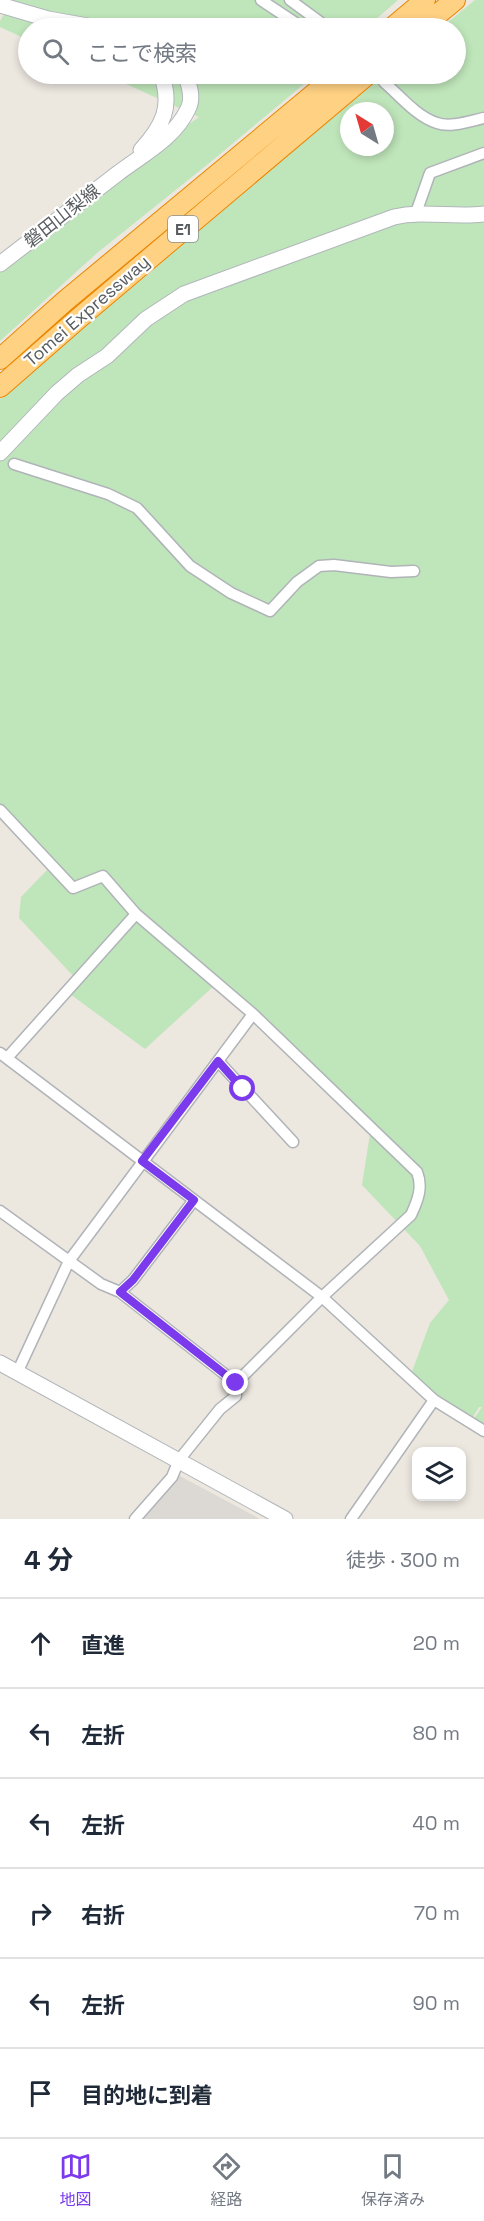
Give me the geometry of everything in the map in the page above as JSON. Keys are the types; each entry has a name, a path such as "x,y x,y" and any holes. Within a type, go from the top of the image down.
{"highway":[{"path":"404,18 425,0"},
{"path":"433,18 455,0"},
{"name":"Tomei Expressway","path":"0,359 65,301 326,84"},
{"name":"Tomei Expressway","path":"0,387 79,318 369,84"}],"street":[{"path":"261,0 288,18"},
{"path":"290,0 315,18"},
{"path":"0,5 45,18"},
{"name":"磐田山梨線","path":"125,168 153,137 167,108 165,84"},
{"name":"磐田山梨線","path":"0,264 157,146 178,125 190,107 189,84"},
{"path":"383,84 423,116 437,124 484,118"},
{"path":"416,213 430,173 484,153"},
{"path":"0,453 64,387 106,356 146,318 184,294 394,217 416,213 472,216 484,214"},
{"path":"14,464 108,494 137,508 190,566 231,593 270,611 297,582 319,566 334,565 391,572 414,571"},
{"path":"0,810 73,888 103,876 136,914 254,1014 417,1172 421,1182 418,1202 411,1215 322,1297 236,1383 236,1396 220,1409 179,1460 172,1477 135,1519"},
{"path":"136,914 3,1056 322,1297 434,1400 484,1431"},
{"path":"17,1373 69,1261 254,1014"},
{"path":"218,1061 293,1142"},
{"path":"120,1292 139,1272 194,1200"},
{"path":"0,1211 101,1284 120,1292 236,1383"},
{"path":"0,1363 285,1519"},
{"path":"351,1519 434,1400"}],"shaded area":[{"path":"178,1475 260,1519 137,1519"}],"green space":[{"path":"12,0 398,0 377,18 18,18 18,35 0,27 0,21"},
{"path":"475,0 484,0 484,1431 471,1423 482,1407 479,1407 470,1422 410,1377 430,1323 449,1300 420,1246 362,1185 372,1121 327,1085 217,983 145,1049 70,994 77,980 19,918 21,897 48,869 73,888 0,810 0,399 61,345 150,273 182,241 340,112 340,156 394,156 394,102 352,102 374,84 466,84 466,18 453,18"},
{"path":"126,84 304,84 97,253 0,341 0,257 199,117"}],"route":[{"path":"236,1383 120,1292 133,1280 194,1200 142,1161 218,1061 243,1089"}]}
